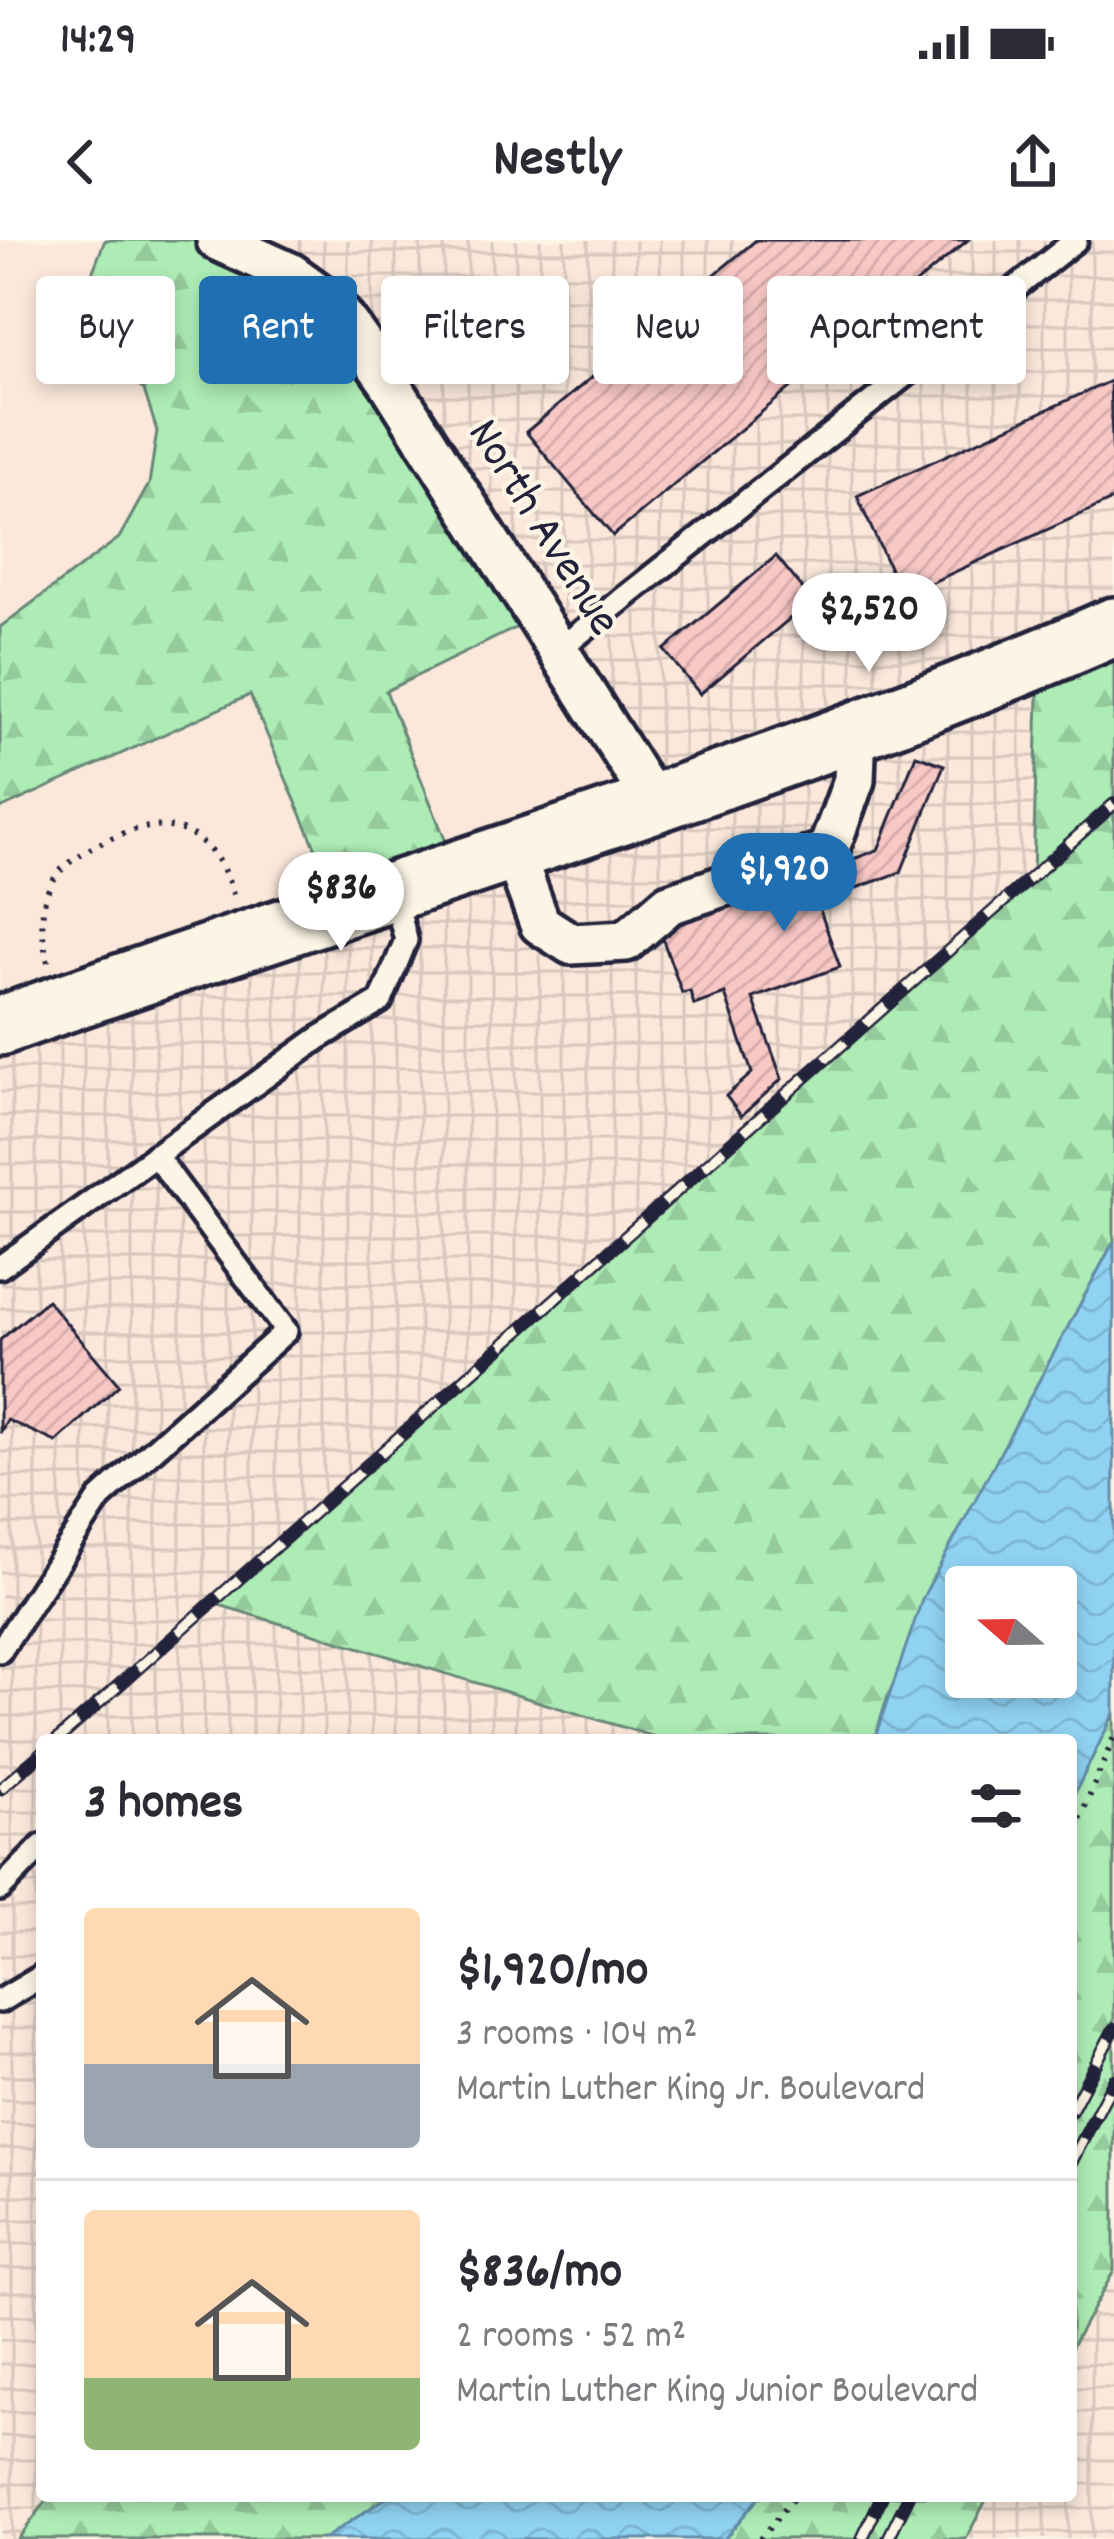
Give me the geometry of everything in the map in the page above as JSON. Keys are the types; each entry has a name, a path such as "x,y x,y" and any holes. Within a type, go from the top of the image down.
{"main road":[{"path":"0,1026 856,729 1114,626"}],"street":[{"name":"North Avenue","path":"217,240 290,273 333,304 389,382 653,801"},
{"path":"512,848 540,924 571,944 626,941 669,904 828,851 854,780 856,729"}],"lane":[{"path":"557,651 1076,240"},
{"path":"0,1267 319,1038 381,1001 406,940 392,888"},
{"path":"0,1651 100,1498 286,1330 155,1155"},
{"path":"0,1889 36,1852"},
{"path":"0,2001 36,1980"}],"path":[{"path":"60,1004 42,937 42,910 55,878 85,851 130,829 172,825 202,838 226,869 246,938"},
{"path":"1077,1826 1114,1737"},
{"path":"760,2539 790,2502"}],"shaded area":[{"path":"0,240 1114,240 1114,627 0,1026"},
{"path":"217,240 1114,240 1114,627 1039,659 1033,876 216,1604 645,1734 36,1734 36,2502 46,2502 18,2539 0,2539 0,1026 653,800 536,618 339,384 357,384 357,276 247,276"},
{"path":"1114,2271 1114,2539 966,2539 985,2502 1077,2502 1077,2337"}],"green space":[{"path":"105,240 217,240 290,273 292,276 199,276 199,384 357,384 357,367 536,618 386,691 456,867 340,905 250,695 0,809 0,627 119,538 149,484 157,431 144,390 137,384 175,384 175,276 91,276"},
{"path":"1114,627 1114,1241 983,1486 888,1696 876,1734 645,1734 216,1604 1033,876 1039,659"},
{"path":"1114,1713 1114,2271 1077,2337 1077,1789"},
{"path":"46,2502 380,2502 324,2539 18,2539"},
{"path":"755,2502 985,2502 966,2539 724,2539"}],"water":[{"path":"1114,1241 1114,1713 1077,1789 1077,1734 876,1734 923,1597"},
{"path":"380,2502 755,2502 724,2539 324,2539"}],"building":[{"path":"756,240 968,240 925,276 767,276 767,384 795,384 613,536 526,432 593,376 593,384 743,384 743,276 713,276"},
{"path":"1110,381 1114,499 902,596 857,496"},
{"path":"776,556 812,600 700,694 664,650"},
{"path":"916,755 944,765 901,872 817,902 840,967 753,998 782,1079 741,1116 726,1096 752,1073 725,994 694,1005 690,991 682,993 659,929 878,850"},
{"path":"47,1300 119,1385 56,1442 7,1420 0,1433 0,1340"}],"railway":[{"path":"64,1734 1114,804"},
{"path":"0,1789 36,1758"},
{"path":"1077,2100 1114,2029"},
{"path":"1077,2151 1114,2080"},
{"path":"862,2539 879,2502"},
{"path":"888,2539 906,2502"}]}
